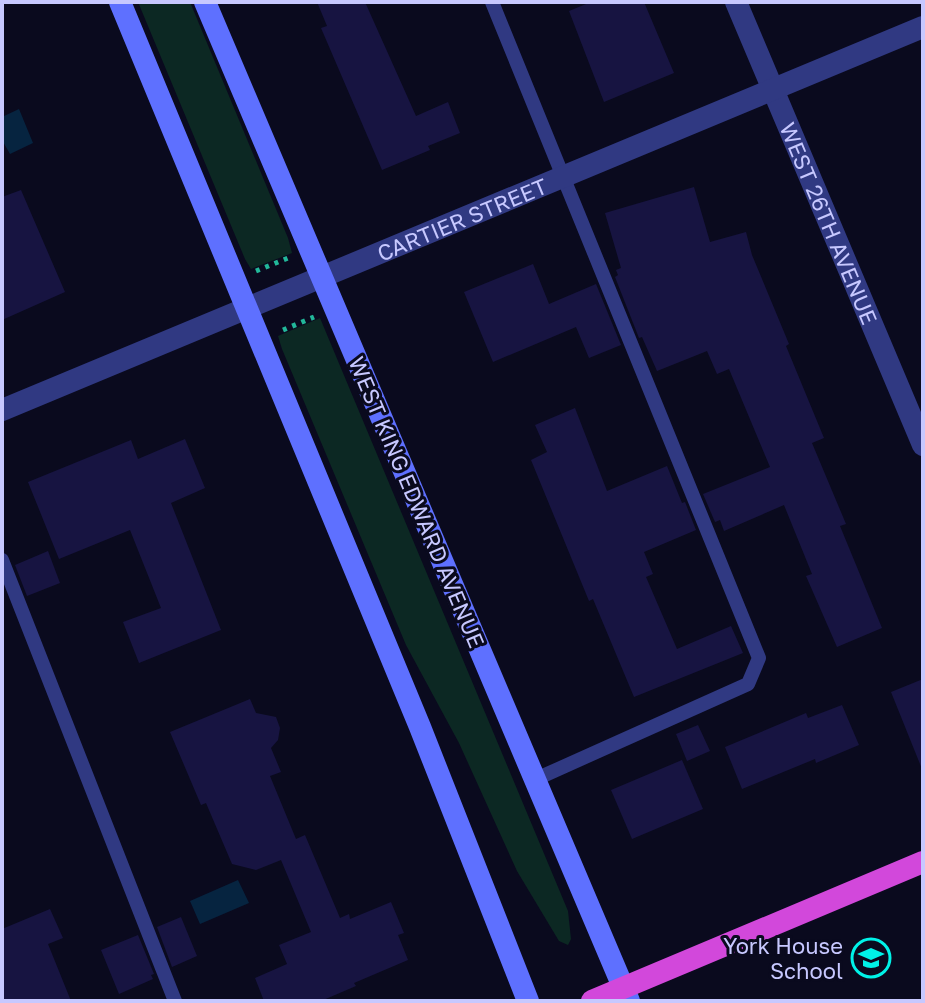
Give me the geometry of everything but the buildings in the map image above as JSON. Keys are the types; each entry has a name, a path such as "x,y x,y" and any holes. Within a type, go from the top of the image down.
{"highway":[{"path":"592,1001 626,994 923,862"}],"main road":[{"path":"120,2 414,713 528,1001"},
{"name":"WEST KING EDWARD AVENUE","path":"205,2 626,994"}],"street":[{"name":"WEST 26TH AVENUE","path":"736,2 923,445"},
{"name":"CARTIER STREET","path":"2,410 923,27"}],"lane":[{"path":"492,2 759,658 748,684 536,779"},
{"path":"2,560 175,1001"}],"path":[{"path":"255,272 292,257"},
{"path":"279,332 319,315"}],"green space":[{"path":"138,2 190,2 292,253 251,269"},
{"path":"320,318 568,911 571,939 568,945 559,941 517,871 459,743 406,645 282,349 278,336"}],"water":[{"path":"19,109 33,143 10,154 2,140 2,117"},
{"path":"238,880 249,903 200,924 190,901"}],"place":[{"name":"York House School","path":"871,958"}]}
